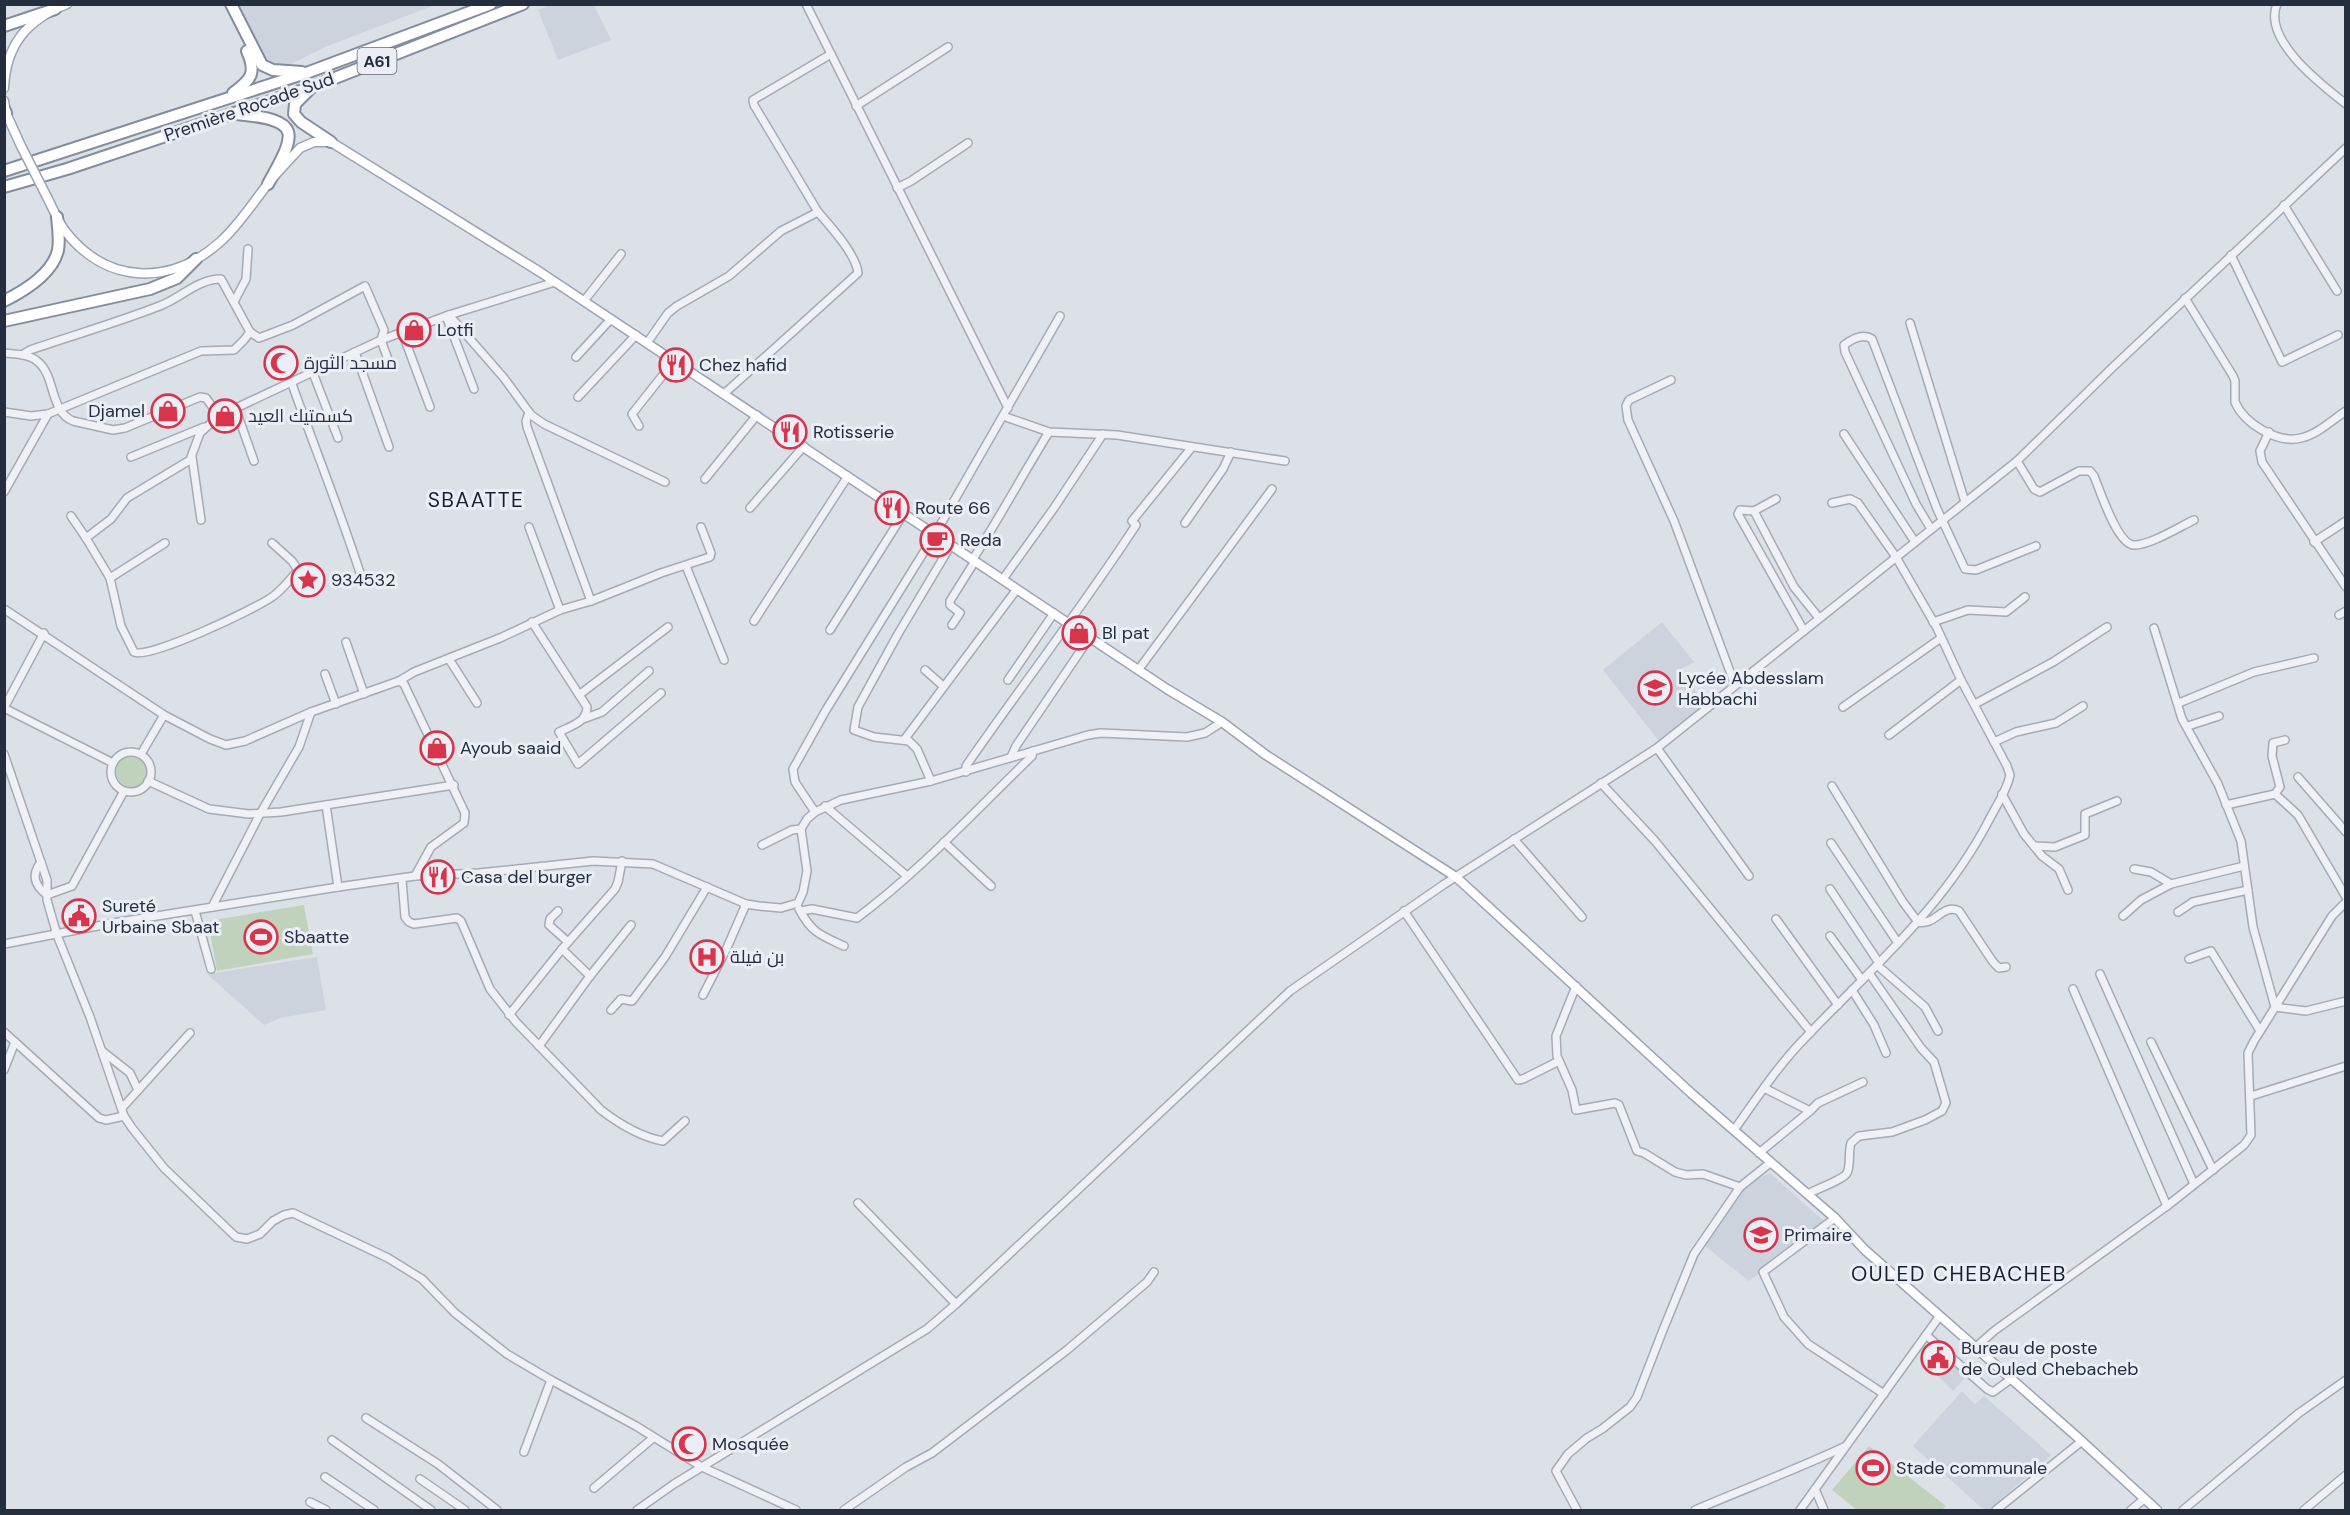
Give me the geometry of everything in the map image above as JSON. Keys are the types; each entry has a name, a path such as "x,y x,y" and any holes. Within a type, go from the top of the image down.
{"highway":[{"path":"226,4 251,60 252,71 247,82 226,99"},
{"path":"231,4 262,65 273,70 309,72"},
{"name":"Première Rocade Sud","path":"4,171 309,72 491,4"},
{"name":"Première Rocade Sud","path":"4,187 68,169 312,87 523,4"},
{"path":"4,26 55,9"},
{"path":"312,87 295,104 294,114 301,122 331,142"},
{"path":"230,114 269,117 283,124 287,129 289,144 268,184"},
{"path":"4,301 32,284 52,261 58,251 57,217"},
{"path":"4,321 150,289 177,278 196,259"}],"main road":[{"path":"4,88 5,72 14,45 29,26 67,4"},
{"path":"4,101 5,111 21,146 64,230 95,260 121,271 137,274 162,272 196,259 221,241 300,147 314,142 331,142 636,335 1017,589 1222,722 1266,755 1456,877 1770,1163 1835,1218 1865,1250 1939,1317 2082,1441 2157,1510"}],"street":[{"path":"806,4 1008,408"},
{"path":"2277,4 2274,18 2286,47 2315,80 2346,104"},
{"path":"856,106 948,47"},
{"path":"724,393 858,273 856,265 837,234 818,212 753,100 831,54"},
{"path":"897,188 968,142"},
{"path":"637,1510 702,1467 917,1335 957,1304 1285,996 1404,910 1657,748 1804,631 2017,461 2185,298 2345,150"},
{"path":"2284,205 2337,291"},
{"path":"647,343 668,313 729,276 781,231 818,212"},
{"path":"234,302 246,279 248,249"},
{"path":"584,301 621,254"},
{"path":"2231,255 2282,362 2338,335"},
{"path":"22,355 30,350 164,305 193,287 221,279 250,332 258,338 293,326 365,286 384,330 381,340 390,365"},
{"path":"201,520 192,457 200,434 219,416 292,384 381,340 448,315 555,282"},
{"path":"2185,298 2233,376 2236,406 2253,426 2284,437 2302,438 2346,411"},
{"path":"448,315 474,389"},
{"path":"448,315 504,378 530,412 544,424 664,482"},
{"path":"815,812 795,782 793,770 826,710 935,534 1060,316"},
{"path":"576,357 611,319"},
{"path":"1910,323 1965,502"},
{"path":"4,412 32,416 48,414 201,351 234,350 250,332"},
{"path":"402,332 430,407"},
{"path":"578,397 636,335"},
{"path":"1931,529 1916,504 1845,352 1844,345 1851,340 1866,337 1872,339 1943,520 1965,569 1976,570 2036,546"},
{"path":"355,352 389,447"},
{"path":"4,353 22,355 37,361 44,370 60,410 73,421 113,430 133,426 200,397 206,398 219,416"},
{"path":"639,426 632,414 674,361"},
{"path":"313,373 338,438"},
{"path":"1671,380 1629,400 1626,406 1628,420 1674,521 1735,685"},
{"path":"292,384 362,579"},
{"path":"236,410 254,461"},
{"path":"530,412 526,420 527,427 591,601"},
{"path":"4,492 48,414"},
{"path":"705,479 757,415"},
{"path":"1003,416 1049,432 1103,434 1285,461"},
{"path":"131,457 208,425"},
{"path":"952,625 960,614 950,605 950,601 1049,432"},
{"path":"2269,432 2260,451 2261,459 2346,587"},
{"path":"1003,579 1103,434"},
{"path":"1844,434 1915,542"},
{"path":"750,508 804,446"},
{"path":"966,771 966,766 1136,525 1132,521 1192,447"},
{"path":"1185,523 1223,469 1231,452"},
{"path":"86,538 111,519 127,498 192,457"},
{"path":"2017,461 2034,489 2040,492 2079,471 2090,471 2117,530 2126,543 2133,545 2150,540 2194,520"},
{"path":"754,621 848,476"},
{"path":"1139,669 1272,489"},
{"path":"1776,499 1754,511 1740,510 1738,514 1804,631"},
{"path":"1734,1130 1764,1088 1811,1032 1918,922 1966,862 2010,775 1933,622 1896,557 1858,503 1850,499 1832,503"},
{"path":"1754,511 1794,587 1819,618"},
{"path":"830,630 904,513"},
{"path":"71,516 110,578 124,636 134,652 144,654 175,643 274,596 298,570 292,561 272,543"},
{"path":"2314,542 2346,521"},
{"path":"529,527 560,610"},
{"path":"4,609 44,633 164,715 226,745 245,741 311,712 399,681 414,672 560,610 591,601 711,556 701,527"},
{"path":"110,578 165,543"},
{"path":"930,781 917,748 909,741 874,737 854,730 858,707 951,545"},
{"path":"686,566 724,660"},
{"path":"902,739 1017,589"},
{"path":"1933,622 1968,610 2006,612 2025,597"},
{"path":"1008,680 1054,613"},
{"path":"532,622 587,707 587,714 583,719"},
{"path":"579,695 668,627"},
{"path":"1975,704 2053,662 2107,627"},
{"path":"2154,628 2176,700 2179,703 2182,719 2188,726 2218,784 2241,841 2253,927 2275,1007"},
{"path":"44,633 4,708 113,763"},
{"path":"1011,757 1016,746 1090,637"},
{"path":"1843,707 1941,638"},
{"path":"346,642 364,694"},
{"path":"2179,703 2254,672 2314,658"},
{"path":"449,659 477,703"},
{"path":"925,670 943,686"},
{"path":"649,671 602,712 559,732 578,764 662,693"},
{"path":"325,674 336,704"},
{"path":"1889,735 1961,680"},
{"path":"399,681 404,684 454,785 465,813 464,823 431,847 415,876"},
{"path":"1995,742 2016,732 2056,723 2083,706"},
{"path":"212,907 299,747 311,712"},
{"path":"141,754 164,715"},
{"path":"2188,726 2219,716"},
{"path":"844,946 819,935 806,924 798,903 807,871 801,829 815,812 825,806 862,795 930,781 1033,750 1101,733 1187,737 1204,733 1222,722"},
{"path":"2226,805 2275,794 2280,787 2272,756 2273,743 2285,740"},
{"path":"1657,748 1749,876"},
{"path":"801,911 812,909 857,918 883,898 944,842 1032,756 1033,750"},
{"path":"125,752 141,754 150,762 152,776 144,788 137,791 124,791 113,782 111,774 113,763 119,755 125,752"},
{"path":"4,754 47,880 47,895 57,935 123,1112 164,1168 236,1237 248,1239 260,1234 273,1221 293,1213 388,1258 422,1279 455,1313 507,1354 636,1426 702,1467 796,1510"},
{"path":"2298,777 2346,832"},
{"path":"148,781 208,809 261,814 454,785"},
{"path":"1601,783 1655,841 1811,1032"},
{"path":"1832,786 1903,902 1918,922"},
{"path":"47,895 72,886 124,791"},
{"path":"2002,794 2024,834 2042,856 2060,869 2068,890"},
{"path":"2275,794 2298,815 2346,897"},
{"path":"2034,846 2055,847 2085,835 2085,814 2117,801"},
{"path":"326,805 338,887"},
{"path":"825,806 907,876"},
{"path":"762,845 792,830 801,829"},
{"path":"1514,839 1582,917"},
{"path":"944,842 991,886"},
{"path":"1831,843 1898,943"},
{"path":"4,944 113,923 338,887 402,880 415,876 479,873 593,861 653,864 746,904 776,908 798,903"},
{"path":"509,1015 562,949 615,889 622,861"},
{"path":"41,862 35,869 34,878 47,895"},
{"path":"2123,915 2141,900 2171,884 2244,866"},
{"path":"2134,869 2151,872 2171,884"},
{"path":"402,880 405,917 409,922 414,924 457,918 461,921 490,989 509,1015 601,1110 616,1122 663,1141 685,1120"},
{"path":"611,1010 621,999 631,1002 636,997 665,957 707,887"},
{"path":"1830,889 1878,964 1925,1007 1938,1031"},
{"path":"2178,912 2193,902 2248,890"},
{"path":"1975,1348 1994,1331 2167,1206 2244,1145 2251,1134 2248,1053 2332,916 2346,902"},
{"path":"703,995 746,904"},
{"path":"1404,910 1518,1080 1559,1061"},
{"path":"1918,922 1932,921 1945,910 1959,911 1997,967 2006,967"},
{"path":"195,911 211,969"},
{"path":"558,911 550,919 549,925 568,942"},
{"path":"1776,919 1838,1005"},
{"path":"539,1046 590,976 632,925"},
{"path":"1830,936 1862,980"},
{"path":"562,949 590,976"},
{"path":"2189,959 2211,951 2260,1031"},
{"path":"1808,1194 1841,1179 1847,1172 1851,1143 1859,1136 1892,1132 1925,1120 1942,1111 1946,1103 1934,1062 1921,1048 1869,973"},
{"path":"2100,974 2194,1184"},
{"path":"1576,987 1556,1036 1559,1061 1572,1090 1576,1110 1619,1105 1636,1150 1644,1152 1675,1172 1686,1175 1703,1174 1740,1187"},
{"path":"2073,989 2167,1206"},
{"path":"1852,990 1874,1025 1886,1053"},
{"path":"2275,1007 2306,1011 2346,1001"},
{"path":"4,1032 99,1118 106,1120 123,1112 138,1090 190,1033"},
{"path":"4,1070 15,1042"},
{"path":"2151,1042 2213,1170"},
{"path":"102,1051 130,1072 138,1090"},
{"path":"2251,1096 2346,1066"},
{"path":"1759,1153 1818,1103 1863,1082"},
{"path":"1764,1088 1810,1112"},
{"path":"1577,1510 1556,1470 1575,1449 1630,1407 1637,1397 1695,1254 1740,1187 1770,1163"},
{"path":"858,1203 957,1304"},
{"path":"1835,1218 1763,1272 1784,1317 1808,1344 1884,1394"},
{"path":"844,1510 906,1467 932,1453 1066,1350 1147,1282 1154,1272"},
{"path":"1800,1510 1939,1317"},
{"path":"1926,1335 1987,1389 1993,1392 2011,1379"},
{"path":"524,1452 551,1380"},
{"path":"2183,1510 2299,1413 2346,1380"},
{"path":"366,1418 438,1464 497,1510"},
{"path":"594,1488 653,1438"},
{"path":"332,1440 431,1510"},
{"path":"1996,1510 2082,1441"},
{"path":"1695,1510 1750,1486 1783,1475 1846,1445"},
{"path":"2304,1510 2346,1475"},
{"path":"325,1477 374,1510"},
{"path":"420,1479 465,1510"},
{"path":"1815,1489 1824,1510"},
{"path":"2131,1510 2144,1499"},
{"path":"310,1502 326,1510"}],"shaded area":[{"path":"552,4 594,5 611,40 558,60 538,10"},
{"path":"236,5 435,5 325,47 287,66 268,61 255,45"},
{"name":"Lycée Abdesslam Habbachi","path":"1662,622 1694,662 1679,670 1707,706 1660,742 1603,670"},
{"path":"317,957 326,1010 280,1018 264,1025 207,974"},
{"name":"Primaire","path":"1770,1173 1826,1223 1749,1281 1705,1246 1740,1187"},
{"path":"1950,1357 1968,1374 1953,1391 1935,1373"},
{"path":"1962,1391 1975,1404 1984,1396 2051,1455 1989,1510 1984,1510 1913,1446"}],"green space":[{"path":"132,755 144,759 148,771 144,783 132,787 120,783 116,771 120,759"},
{"name":"Sbaatte","path":"304,905 313,954 217,971 208,921"},
{"name":"Stade communale","path":"1869,1446 1946,1506 1942,1510 1857,1510 1832,1490"}],"place":[{"name":"Lotfi","path":"414,330"},
{"name":"مسجد الثورة","path":"281,363"},
{"name":"Chez hafid","path":"676,365"},
{"name":"Djamel","path":"168,411"},
{"name":"كسمتيك العيد","path":"225,416"},
{"name":"Rotisserie","path":"790,432"},
{"name":"Route 66","path":"892,508"},
{"name":"Reda","path":"937,540"},
{"name":"934532","path":"308,580"},
{"name":"Bl pat","path":"1079,633"},
{"name":"Lycée Abdesslam Habbachi","path":"1655,688"},
{"name":"Ayoub saaid","path":"437,748"},
{"name":"Casa del burger","path":"438,877"},
{"name":"Sureté Urbaine Sbaat","path":"79,916"},
{"name":"Sbaatte","path":"261,937"},
{"name":"بن فيلة","path":"707,957"},
{"name":"Primaire","path":"1761,1235"},
{"name":"Bureau de poste de Ouled Chebacheb","path":"1938,1358"},
{"name":"Mosquée","path":"689,1444"},
{"name":"Stade communale","path":"1873,1468"}],"district":[{"name":"SBAATTE","path":"476,500"},
{"name":"OULED CHEBACHEB","path":"1959,1274"}]}
